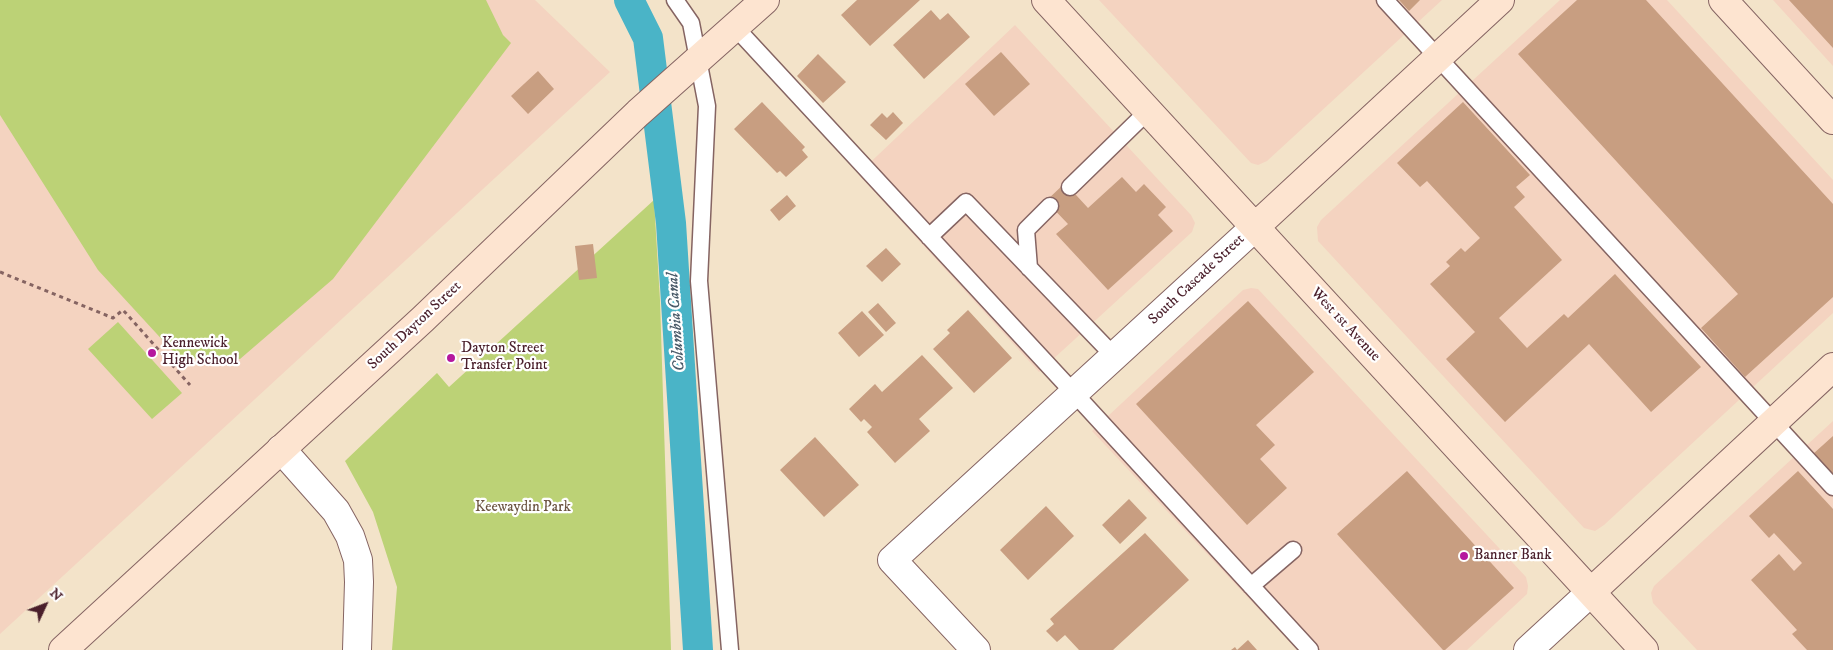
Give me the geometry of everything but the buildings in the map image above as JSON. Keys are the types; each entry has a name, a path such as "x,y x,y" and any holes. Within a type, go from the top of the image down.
{"street":[{"name":"South Dayton Street","path":"63,650 423,319 638,113 765,0"},
{"name":"West 1st Avenue","path":"1046,0 1644,650"},
{"name":"South Cascade Street","path":"976,650 892,560 1500,0"},
{"path":"1723,0 1833,120"},
{"path":"1528,650 1833,367"},
{"path":"281,449 336,511 350,536 358,560 357,650"}],"lane":[{"path":"675,0 691,23 690,66 707,106 699,281 730,650"},
{"path":"1385,0 1833,486"},
{"path":"734,27 1310,650"},
{"path":"1070,187 1148,111"},
{"path":"929,237 966,202 1114,356"},
{"path":"1029,268 1026,230 1050,206"},
{"path":"1251,586 1293,550"}],"path":[{"path":"0,272 113,318 123,310 190,385"}],"shaded area":[{"name":"Kennewick High School","path":"0,0 535,0 610,72 0,634"},
{"path":"1099,0 1442,0 1267,161 1258,165 1251,163"},
{"path":"1560,0 1667,0 1833,180 1833,313 1604,525 1595,531 1584,528 1318,241 1317,227 1321,220"},
{"path":"1773,0 1833,0 1833,66"},
{"path":"1015,25 1191,215 1195,223 1192,232 1039,372 858,174"},
{"path":"1258,289 1526,577 1527,594 1467,650 1297,650 1092,431 1243,290"},
{"path":"1833,421 1833,650 1697,650 1653,603 1651,593 1654,586"}],"green space":[{"path":"0,0 486,0 503,35 511,43 333,279 240,359 179,358 98,270 0,115"},
{"name":"Keewaydin Park","path":"654,200 660,300 671,650 392,650 397,587 373,512 345,461 437,373 449,387"},
{"path":"118,322 182,393 152,419 88,349"}],"waterway":[{"name":"Columbia Canal","path":"629,0 648,38 671,223 698,650"}],"place":[{"name":"Kennewick High School","path":"152,353"},
{"name":"Dayton Street Transfer Point","path":"451,358"},
{"name":"Banner Bank","path":"1464,556"}]}
